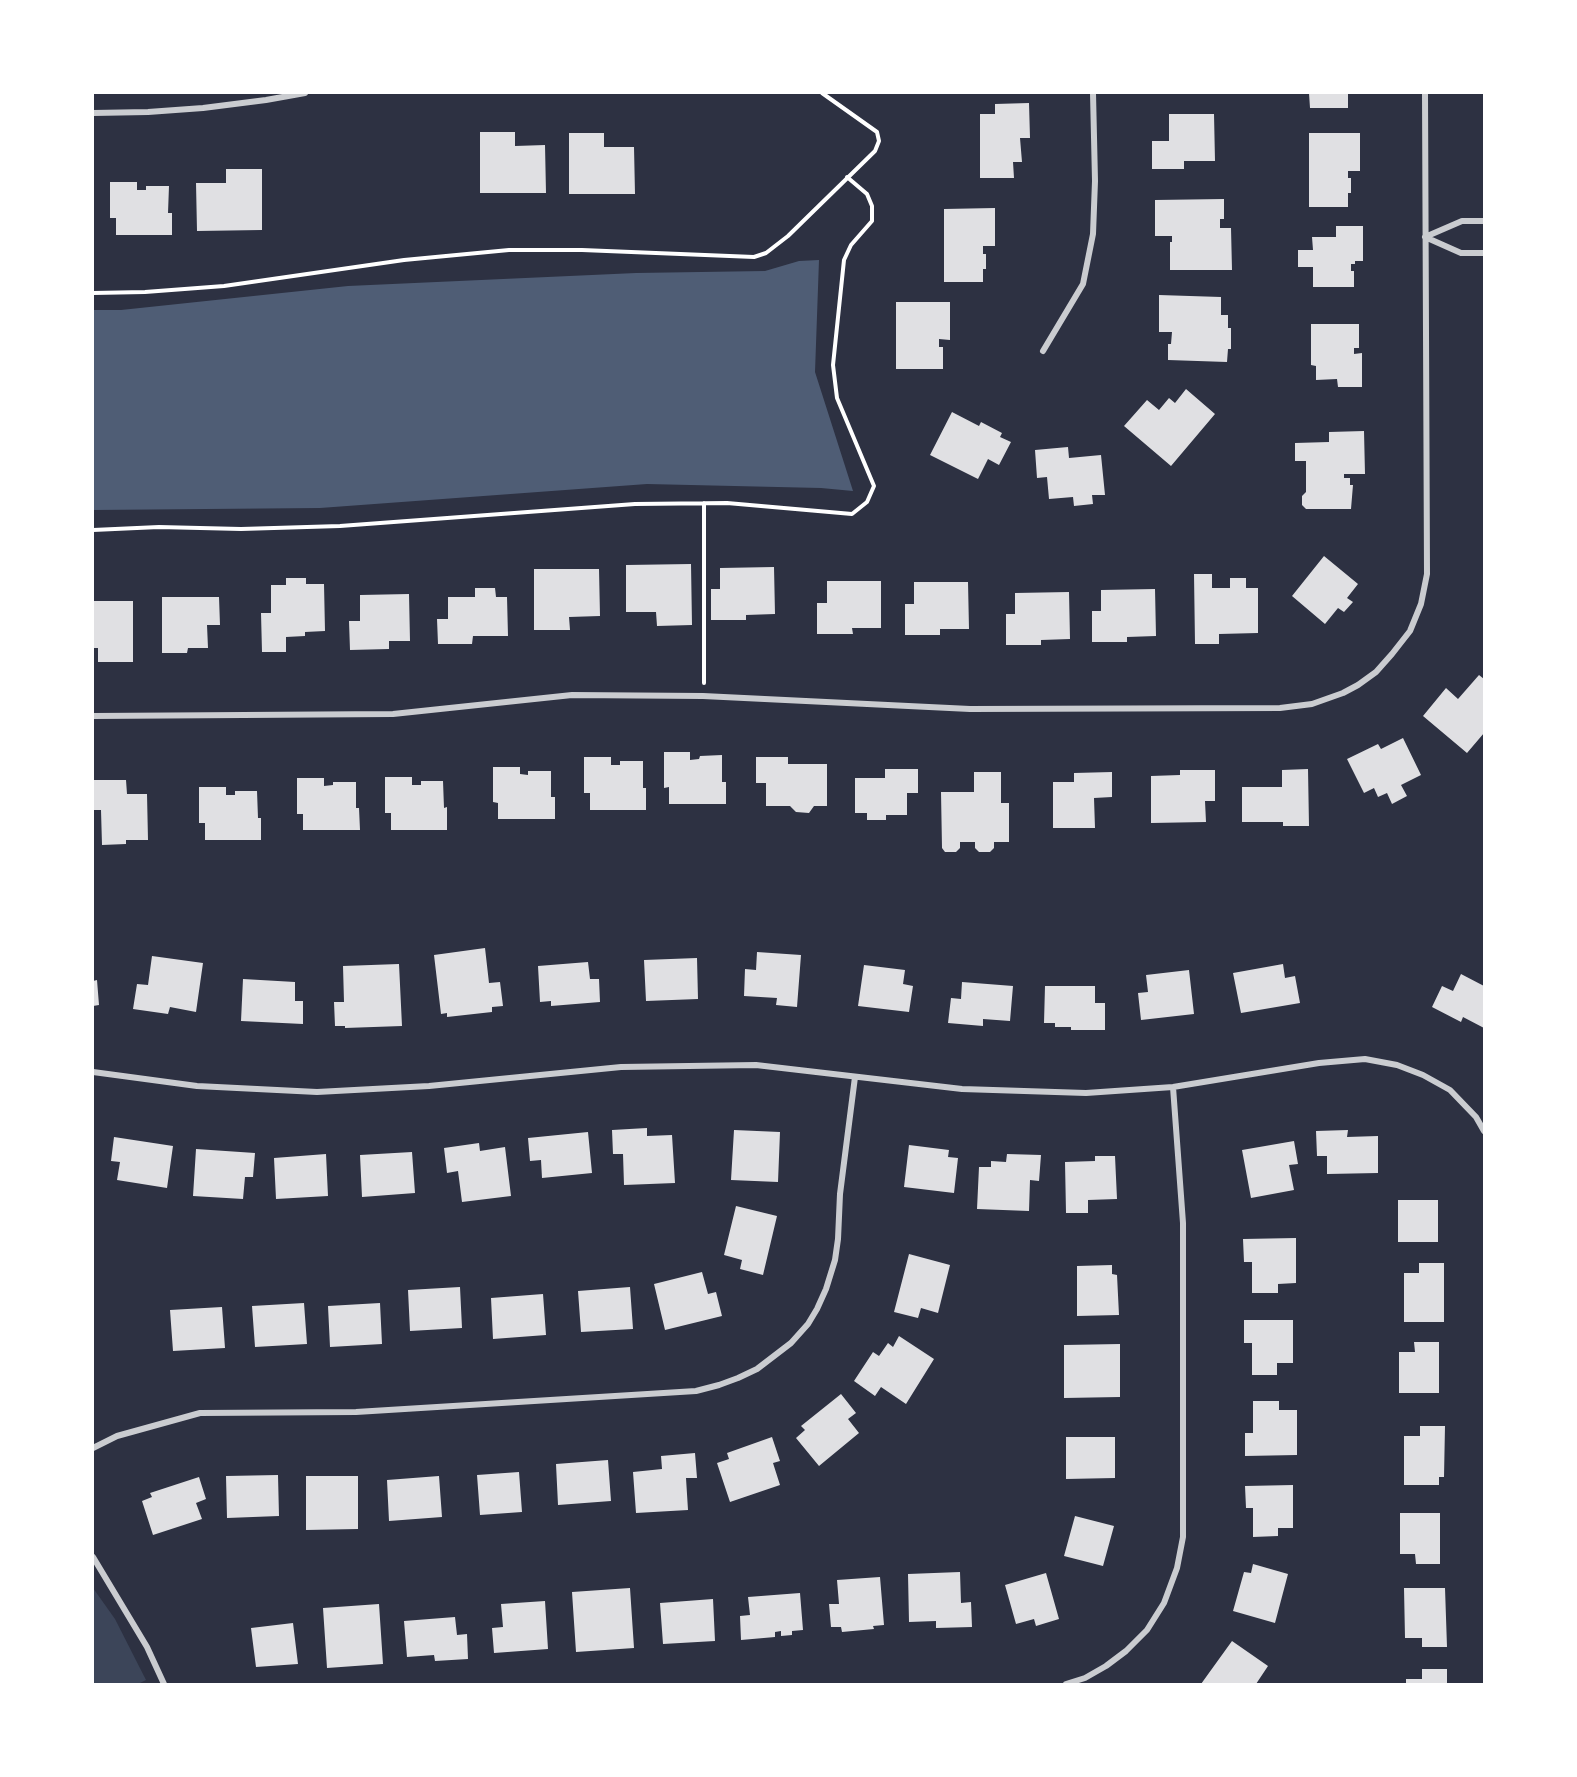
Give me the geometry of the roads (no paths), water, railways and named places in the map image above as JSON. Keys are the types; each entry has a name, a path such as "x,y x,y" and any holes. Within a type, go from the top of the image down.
{"street":[{"path":"93,113 203,108 305,93"},
{"path":"1043,351 1083,284 1093,234 1095,181 1093,93"},
{"path":"93,716 393,714 572,694 703,696 970,709 1280,708 1312,704 1358,685 1384,663 1410,632 1421,604 1427,573 1425,93"},
{"path":"1425,237 1462,221 1484,221"},
{"path":"1425,237 1461,253 1484,253"},
{"path":"93,1072 197,1086 317,1092 429,1086 621,1067 756,1065 962,1089 1086,1093 1173,1087 1336,1061 1365,1059 1396,1065 1423,1075 1450,1090 1476,1117 1484,1131"},
{"path":"93,1448 117,1436 200,1413 356,1412 649,1394 696,1390 719,1385 757,1369 791,1343 808,1324 826,1289 835,1260 838,1239 840,1194 855,1077"},
{"path":"1066,1684 1084,1678 1106,1666 1148,1630 1164,1603 1177,1568 1183,1537 1183,1223 1173,1087"},
{"path":"93,1557 147,1647 164,1684"}]}
